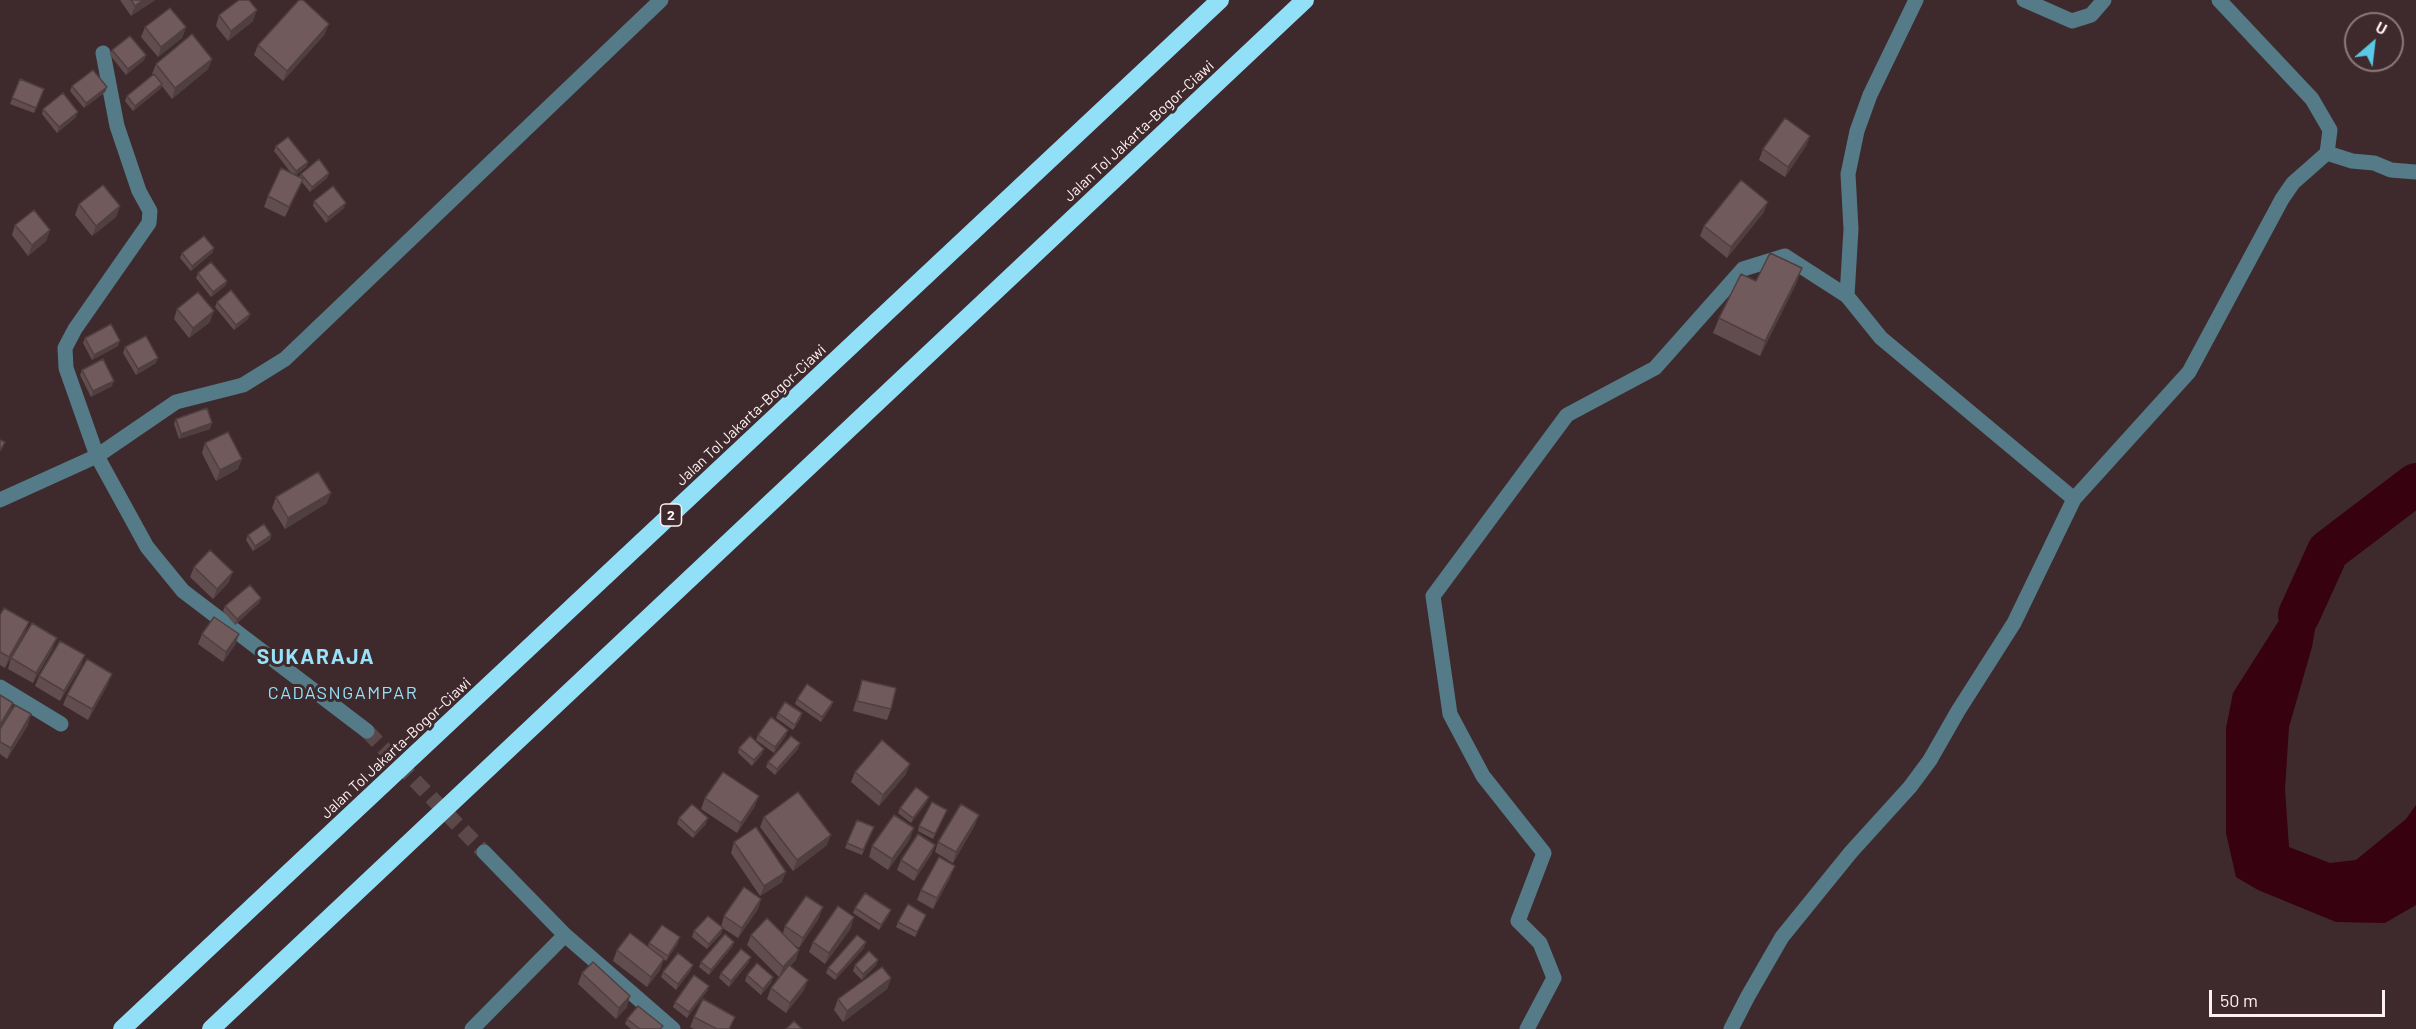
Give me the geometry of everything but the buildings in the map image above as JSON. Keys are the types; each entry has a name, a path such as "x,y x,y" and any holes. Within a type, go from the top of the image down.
{"highway":[{"name":"Jalan Tol Jakarta–Bogor–Ciawi","path":"122,1029 1220,0"},
{"name":"Jalan Tol Jakarta–Bogor–Ciawi","path":"211,1029 1305,0"}],"street":[{"path":"0,500 97,456 176,402 243,385 285,359 662,0"},
{"path":"1847,296 1851,229 1848,174 1857,131 1870,95 1916,0"},
{"path":"2024,0 2072,21 2078,21 2091,15 2104,0"},
{"path":"1731,1029 1782,938 1851,852 1911,787 1930,760 2014,623 2074,499 2189,372 2282,199 2293,183 2327,153 2330,130 2312,99 2219,0"},
{"path":"103,53 117,126 139,191 150,211 149,223 75,329 65,348 66,368 97,456 147,547 183,591 367,730"},
{"path":"2327,153 2352,161 2374,163 2391,170 2416,172"},
{"path":"1527,1029 1554,978 1540,943 1518,921 1544,853 1483,776 1450,714 1433,596 1567,415 1655,368 1743,269 1785,256 1847,296 1881,339 2074,499"},
{"path":"0,687 62,724"},
{"path":"484,852 565,935 673,1029"},
{"path":"472,1029 565,935"}],"shaded area":[{"path":"2322,563 2328,568 2312,647 2289,727 2285,789 2289,847 2330,863 2356,860 2406,819 2416,805 2416,905 2385,923 2336,922 2258,890 2236,877 2226,833 2226,728 2233,693 2306,578"}],"waterway":[{"path":"2299,615 2328,551 2416,484"}],"tunnel":[{"path":"367,731 484,852"}],"district":[{"name":"SUKARAJA","path":"316,657"},
{"name":"CADASNGAMPAR","path":"343,693"}]}
